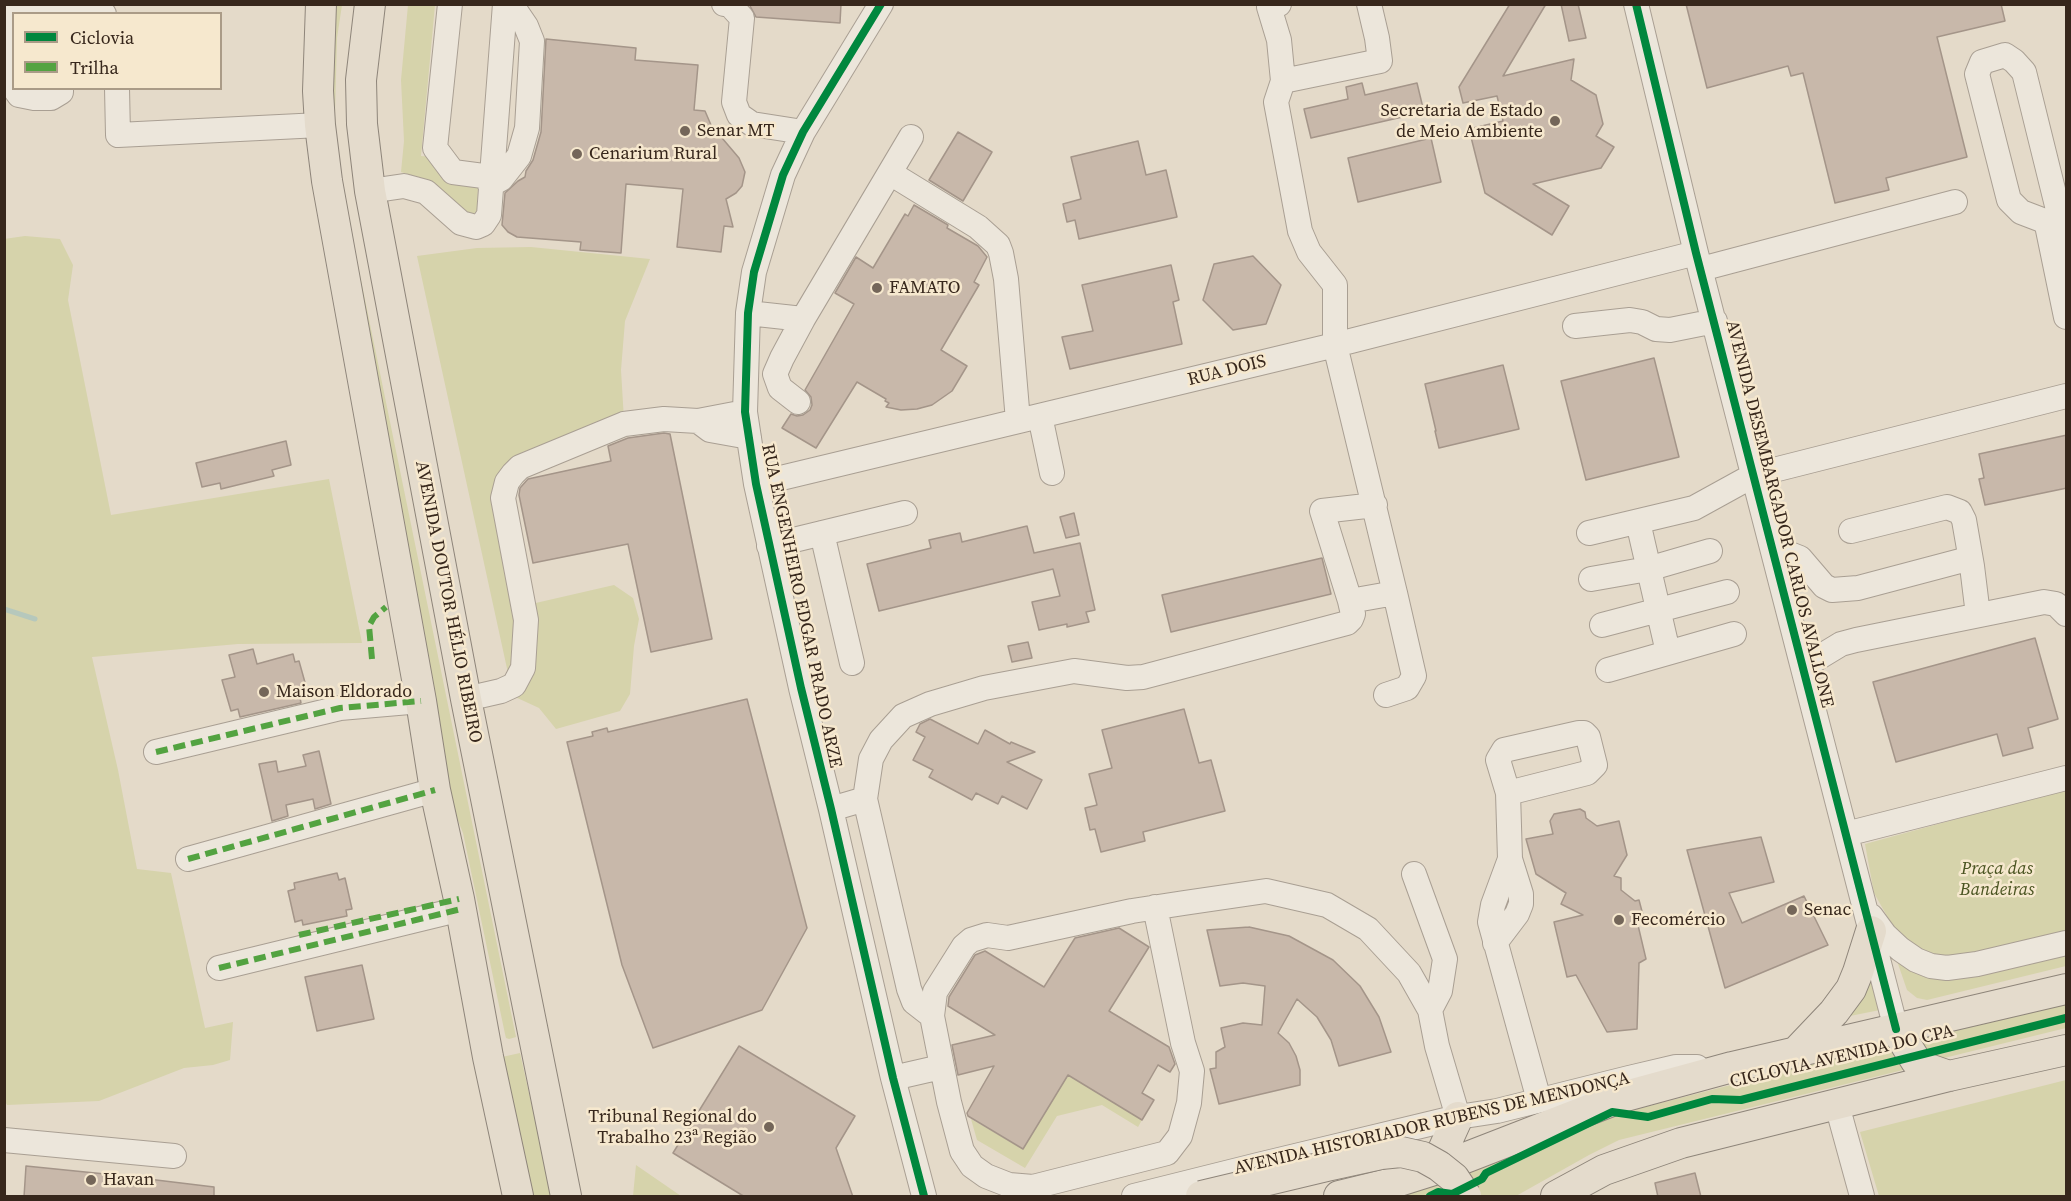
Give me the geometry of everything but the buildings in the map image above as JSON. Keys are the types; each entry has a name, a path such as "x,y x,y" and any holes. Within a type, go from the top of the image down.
{"main road":[{"path":"321,4 318,90 327,181 435,790 518,1197"},
{"name":"AVENIDA DOUTOR HÉLIO RIBEIRO","path":"370,4 361,80 362,123 370,191 466,699 566,1197"},
{"path":"1795,1053 1834,1012 1851,989 1858,972 1868,919"},
{"name":"AVENIDA HISTORIADOR RUBENS DE MENDONÇA","path":"1339,1197 1434,1170 1613,1100 1732,1067 2067,988"},
{"path":"1896,1029 1916,1061 1926,1068 1949,1076"},
{"path":"488,1056 534,1044"},
{"path":"1556,1197 1604,1170 1681,1143 1949,1076 2067,1050"},
{"path":"1434,1170 1458,1117"},
{"path":"1202,1197 1327,1166 1401,1152 1423,1157 1439,1166 1454,1178 1466,1197"}],"street":[{"path":"12,50 6,32 9,12 16,4"},
{"path":"32,4 85,12"},
{"path":"450,4 435,148 453,172 490,181 501,178 519,156 527,128 532,41 526,26 511,4"},
{"path":"370,191 404,186 426,192 461,223 476,227 483,224 489,215 505,4"},
{"path":"724,4 742,18 734,102 739,116 752,124 803,132"},
{"name":"RUA ENGENHEIRO EDGAR PRADO ARZE","path":"881,4 803,132 783,175 754,272 748,313 745,412 756,484 801,688 893,1078 924,1197"},
{"path":"1279,4 1269,7 1278,40 1283,81 1276,102 1300,231 1309,252 1335,285 1335,345 1414,676 1407,688 1386,695"},
{"path":"1283,81 1380,61 1369,4"},
{"name":"AVENIDA DESEMBARGADOR CARLOS AVALLONE","path":"1636,4 1699,261 1896,1029"},
{"path":"2067,242 2024,72 2014,61 2005,56 1982,62 1977,74 2009,200 2021,212 2042,220 2047,225 2067,317"},
{"path":"15,90 19,95 33,98 51,98 61,90"},
{"path":"117,90 118,135 320,125"},
{"path":"798,402 780,388 775,374 782,357 911,137"},
{"path":"890,173 978,227 998,245 1006,279 1029,418 1052,473"},
{"name":"RUA DOIS","path":"756,484 1335,345 1955,202"},
{"path":"748,313 803,319"},
{"path":"1575,326 1630,320 1642,322 1656,329 1670,330 1715,321"},
{"path":"1589,533 1694,508 1754,475 2067,396"},
{"path":"466,699 501,691 514,685 523,668 526,620 503,498 507,482 513,474 520,467 624,424 664,419 698,422 745,412"},
{"path":"698,422 710,430 749,437"},
{"path":"932,1016 914,1002 909,989 865,799 871,759 881,740 903,716 930,704 984,688 1074,671 1127,678 1143,677 1347,623 1352,620 1353,614 1322,511 1375,505"},
{"path":"1851,531 1947,507 1960,512 1964,520 1978,615"},
{"path":"770,546 905,513"},
{"path":"1638,522 1668,652"},
{"path":"822,533 852,663"},
{"path":"1772,547 1800,558 1824,586 1832,590 1858,588 1960,561 1972,566"},
{"path":"1591,579 1648,569 1710,551"},
{"path":"1350,601 1395,592"},
{"path":"1602,625 1727,592"},
{"path":"1803,667 1841,644 1978,615 2044,602 2056,604 2067,614"},
{"path":"1608,670 1734,634"},
{"path":"156,752 340,708 421,701"},
{"path":"1846,834 2067,778"},
{"path":"188,859 435,790"},
{"path":"1508,793 1510,859 1521,894 1521,904 1517,914 1495,943 1539,1100"},
{"path":"831,809 865,799"},
{"path":"1414,874 1445,959 1440,991 1430,1010"},
{"path":"1155,907 1181,1031 1192,1071 1189,1103 1180,1136 1167,1153 1033,1187 1009,1185 986,1176 972,1166 962,1151 941,1066 932,1016 935,992 971,940 987,936 1008,938 1155,907 1266,891 1327,905 1368,929 1409,973 1430,1010 1437,1046 1458,1117"},
{"path":"298,935 460,904"},
{"path":"219,968 460,904"},
{"path":"1868,919 1900,949 1916,960 1931,966 1947,968 1977,964 2067,943"},
{"path":"893,1078 941,1066"},
{"name":"AVENIDA HISTORIADOR RUBENS DE MENDONÇA","path":"1134,1197 1458,1117 1497,1111 1676,1067 1732,1067"},
{"path":"1837,1105 1862,1197"},
{"path":"4,1140 174,1156"}],"green space":[{"path":"321,5 342,5 337,38 335,115 337,155 516,1037 509,1039 505,1034 463,833 446,791 319,84"},
{"path":"408,5 435,5 421,156 434,157 434,168 441,176 478,187 477,210 474,214 467,214 423,179 401,172 404,141 401,80"},
{"path":"25,236 60,239 73,265 68,300 111,515 329,479 362,643 238,644 92,657 118,770 137,869 171,873 205,1028 233,1022 230,1060 213,1065 184,1068 99,1101 7,1105 4,1099 4,239"},
{"path":"531,247 650,259 625,321 621,370 624,420 515,456 505,465 500,477 527,605 614,585 633,598 639,619 630,694 620,711 556,729 539,708 513,696 417,256 477,248"},
{"name":"Praça das Bandeiras","path":"2066,789 2066,935 1946,962 1922,953 1896,932 1874,893 1865,844"},
{"path":"2066,955 2066,966 1927,1000 1917,998 1907,990 1896,958 1912,971 1925,977 1955,980"},
{"path":"1868,971 1880,1010 1850,1016 1863,995"},
{"path":"2066,1002 2066,1028 1940,1059 1931,1058 1916,1038"},
{"path":"1897,1042 1911,1068 1619,1140 1516,1196 1368,1196 1595,1120"},
{"path":"520,1053 552,1196 529,1196 502,1057"},
{"path":"1076,1075 1088,1087 1142,1120 1138,1127 1102,1105 1057,1116 1025,1168 977,1140 971,1119 1023,1149 1064,1078"},
{"path":"2066,1080 2066,1196 1879,1196 1860,1132"},
{"path":"636,1165 681,1196 633,1196"}],"waterway":[{"path":"4,609 35,619"}],"marked path":[{"path":"372,659 369,626 374,617 386,607"},
{"path":"156,752 340,708 421,701"},
{"path":"188,859 435,790"},
{"path":"299,935 459,899"},
{"path":"219,968 461,909"}],"cycle path":[{"path":"881,4 803,132 783,175 754,272 748,313 745,412 756,484 801,688 893,1078 924,1196"},
{"name":"CICLOVIA AVENIDA DO CPA","path":"1636,4 1696,253 1896,1029"},
{"name":"CICLOVIA AVENIDA DO CPA","path":"1430,1196 1438,1192 1452,1194 1482,1179 1486,1173 1612,1112 1648,1117 1712,1099 1741,1100 2066,1018"}],"place":[{"name":"Secretaria de Estado de Meio Ambiente","path":"1555,121"},
{"name":"Senar MT","path":"685,131"},
{"name":"Cenarium Rural","path":"577,154"},
{"name":"FAMATO","path":"877,288"},
{"name":"Maison Eldorado","path":"264,692"},
{"name":"Senac","path":"1792,910"},
{"name":"Fecomércio","path":"1619,920"},
{"name":"Tribunal Regional do Trabalho 23ª Região","path":"769,1127"},
{"name":"Havan","path":"91,1180"}]}
